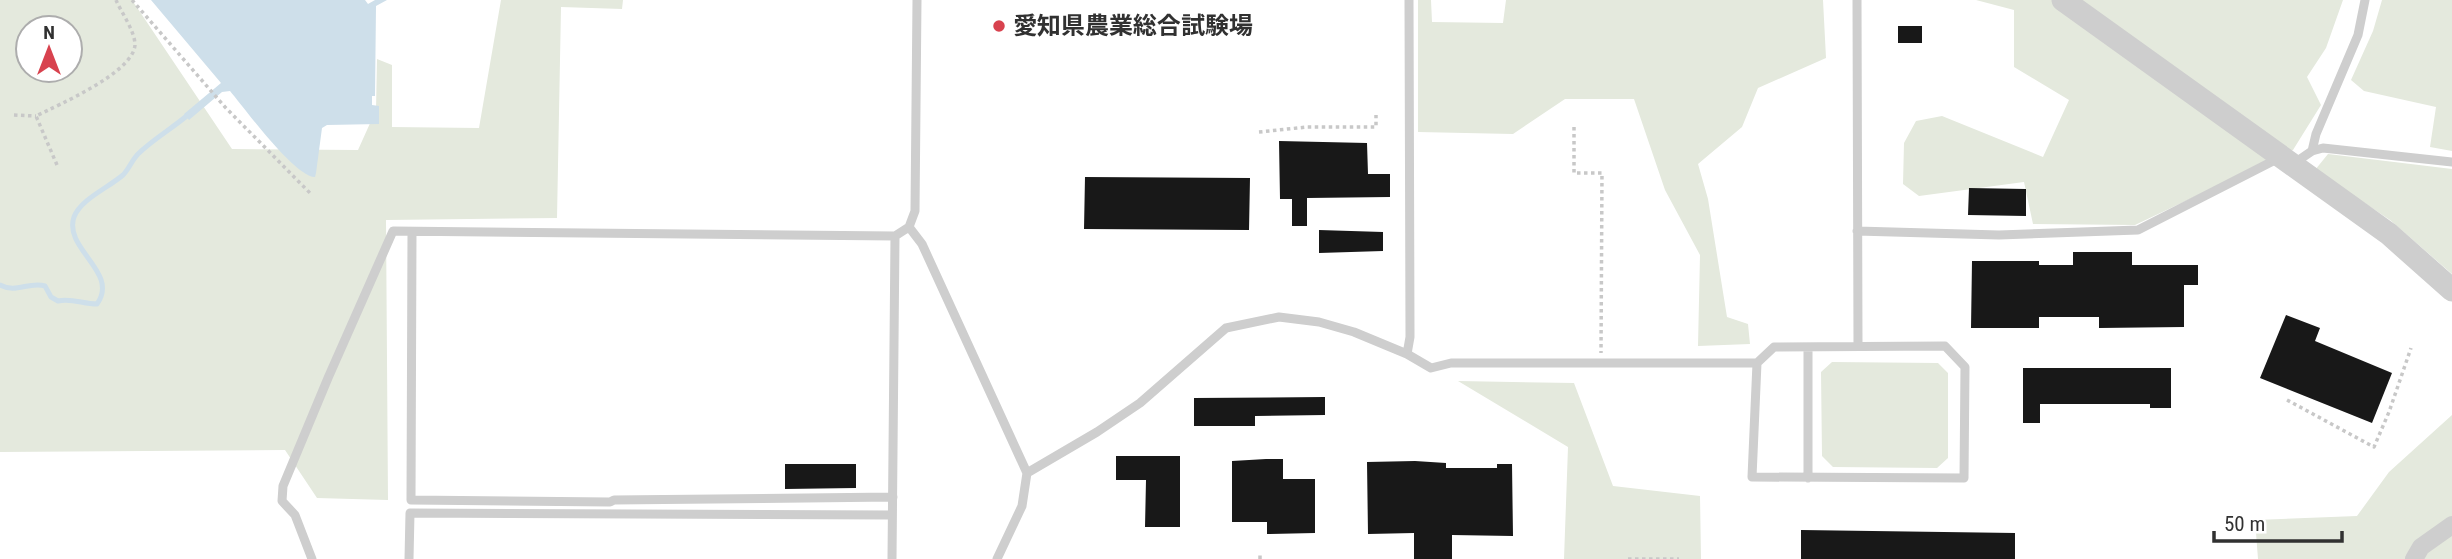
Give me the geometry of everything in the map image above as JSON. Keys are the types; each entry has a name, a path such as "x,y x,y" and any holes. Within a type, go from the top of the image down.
{"street":[{"path":"2063,0 2389,234 2452,290"},
{"path":"2414,559 2421,547 2452,525"}],"lane":[{"path":"312,559 295,515 282,501 283,486 393,231 895,236 909,227 915,211 917,0"},
{"path":"1407,354 1410,337 1409,0"},
{"path":"1857,0 1858,346"},
{"path":"2312,151 2316,134 2358,35 2365,0"},
{"path":"1857,231 1999,234 2138,230 2286,161 2323,148 2452,162"},
{"path":"909,227 922,244 1027,472 1021,506 997,559"},
{"path":"412,232 411,500 610,502 893,497"},
{"path":"892,559 895,236"},
{"path":"1027,472 1097,432 1140,403 1226,328 1279,317 1353,332 1407,354 1431,368 1451,363 1757,363 1774,347 1945,346 1965,367 1964,478 1752,477 1757,363"},
{"path":"1808,347 1808,478"},
{"path":"409,559 410,513 892,515"}],"path":[{"path":"14,115 36,116 96,86 116,70 133,50 134,38 116,0"},
{"path":"132,0 225,107 311,194"},
{"path":"1259,132 1307,127 1376,127 1376,115"},
{"path":"36,116 57,165"},
{"path":"1574,127 1574,173 1602,173 1601,362"},
{"path":"2287,400 2374,447 2389,412 2410,348"},
{"path":"1260,559 1261,553"},
{"path":"1628,559 1679,559"}],"shaded area":[{"path":"0,0 132,0 232,149 358,150 376,110 377,59 392,65 392,127 479,128 501,0 623,0 622,9 561,7 557,218 386,220 388,500 317,498 285,450 0,452"},
{"path":"1418,0 1431,0 1432,22 1503,23 1506,0 1823,0 1826,58 1758,88 1742,127 1698,164 1708,199 1727,317 1748,324 1750,344 1698,346 1700,255 1665,190 1634,99 1565,99 1513,134 1418,132"},
{"path":"1976,0 2343,0 2326,48 2307,77 2321,105 2293,150 2135,225 2033,224 2024,182 1919,196 1903,184 1904,143 1916,121 1942,116 2043,157 2069,100 2014,67 2014,10"},
{"path":"2382,0 2452,0 2452,151 2430,147 2436,107 2364,91 2351,80 2373,31"},
{"path":"2328,154 2452,169 2452,274 2390,220 2315,170"},
{"path":"1832,362 1938,363 1948,373 1948,458 1937,468 1833,467 1822,456 1821,372"},
{"path":"1458,381 1574,383 1613,486 1700,496 1701,559 1564,559 1568,447"},
{"path":"2452,415 2452,559 2258,559 2255,520 2357,516 2389,472"}],"water":[{"path":"151,0 365,0 368,4 375,0 387,0 376,6 375,96 372,96 372,105 379,106 379,124 327,125 322,128 315,177 306,174 283,155 230,91 222,92 189,120 184,114 221,83"}],"building":[{"path":"1898,26 1922,26 1922,43 1898,43"},
{"path":"1279,141 1367,143 1368,174 1390,174 1390,197 1307,198 1307,226 1292,226 1292,199 1280,199"},
{"path":"1085,177 1250,178 1249,230 1084,229"},
{"path":"1969,188 2026,189 2026,216 1968,215"},
{"path":"1319,230 1383,232 1383,251 1319,253"},
{"path":"2073,252 2132,252 2132,265 2198,265 2198,285 2184,285 2184,327 2099,328 2099,317 2039,317 2039,328 1971,328 1972,261 2039,261 2039,265 2073,265"},
{"path":"2286,315 2320,328 2315,341 2392,373 2372,423 2260,378"},
{"path":"2023,368 2171,368 2171,408 2150,408 2150,404 2040,404 2040,423 2023,423"},
{"path":"1325,397 1325,415 1255,416 1255,426 1194,426 1194,398"},
{"path":"1116,456 1180,456 1180,527 1145,527 1146,480 1116,480"},
{"path":"1283,459 1283,479 1315,479 1315,533 1267,534 1267,522 1232,522 1232,461"},
{"path":"1367,462 1446,463 1446,468 1497,468 1497,464 1512,464 1513,536 1452,535 1452,559 1414,559 1414,533 1368,534"},
{"path":"785,464 856,464 856,488 785,489"},
{"path":"1801,530 2015,533 2015,559 1801,559"}],"waterway":[{"path":"0,285 12,288 45,286 51,297 58,301 97,304 102,292 102,281 76,240 74,217 82,205 123,175 136,156 189,114"}],"place":[{"name":"愛知県農業総合試験場","path":"999,26"}]}
